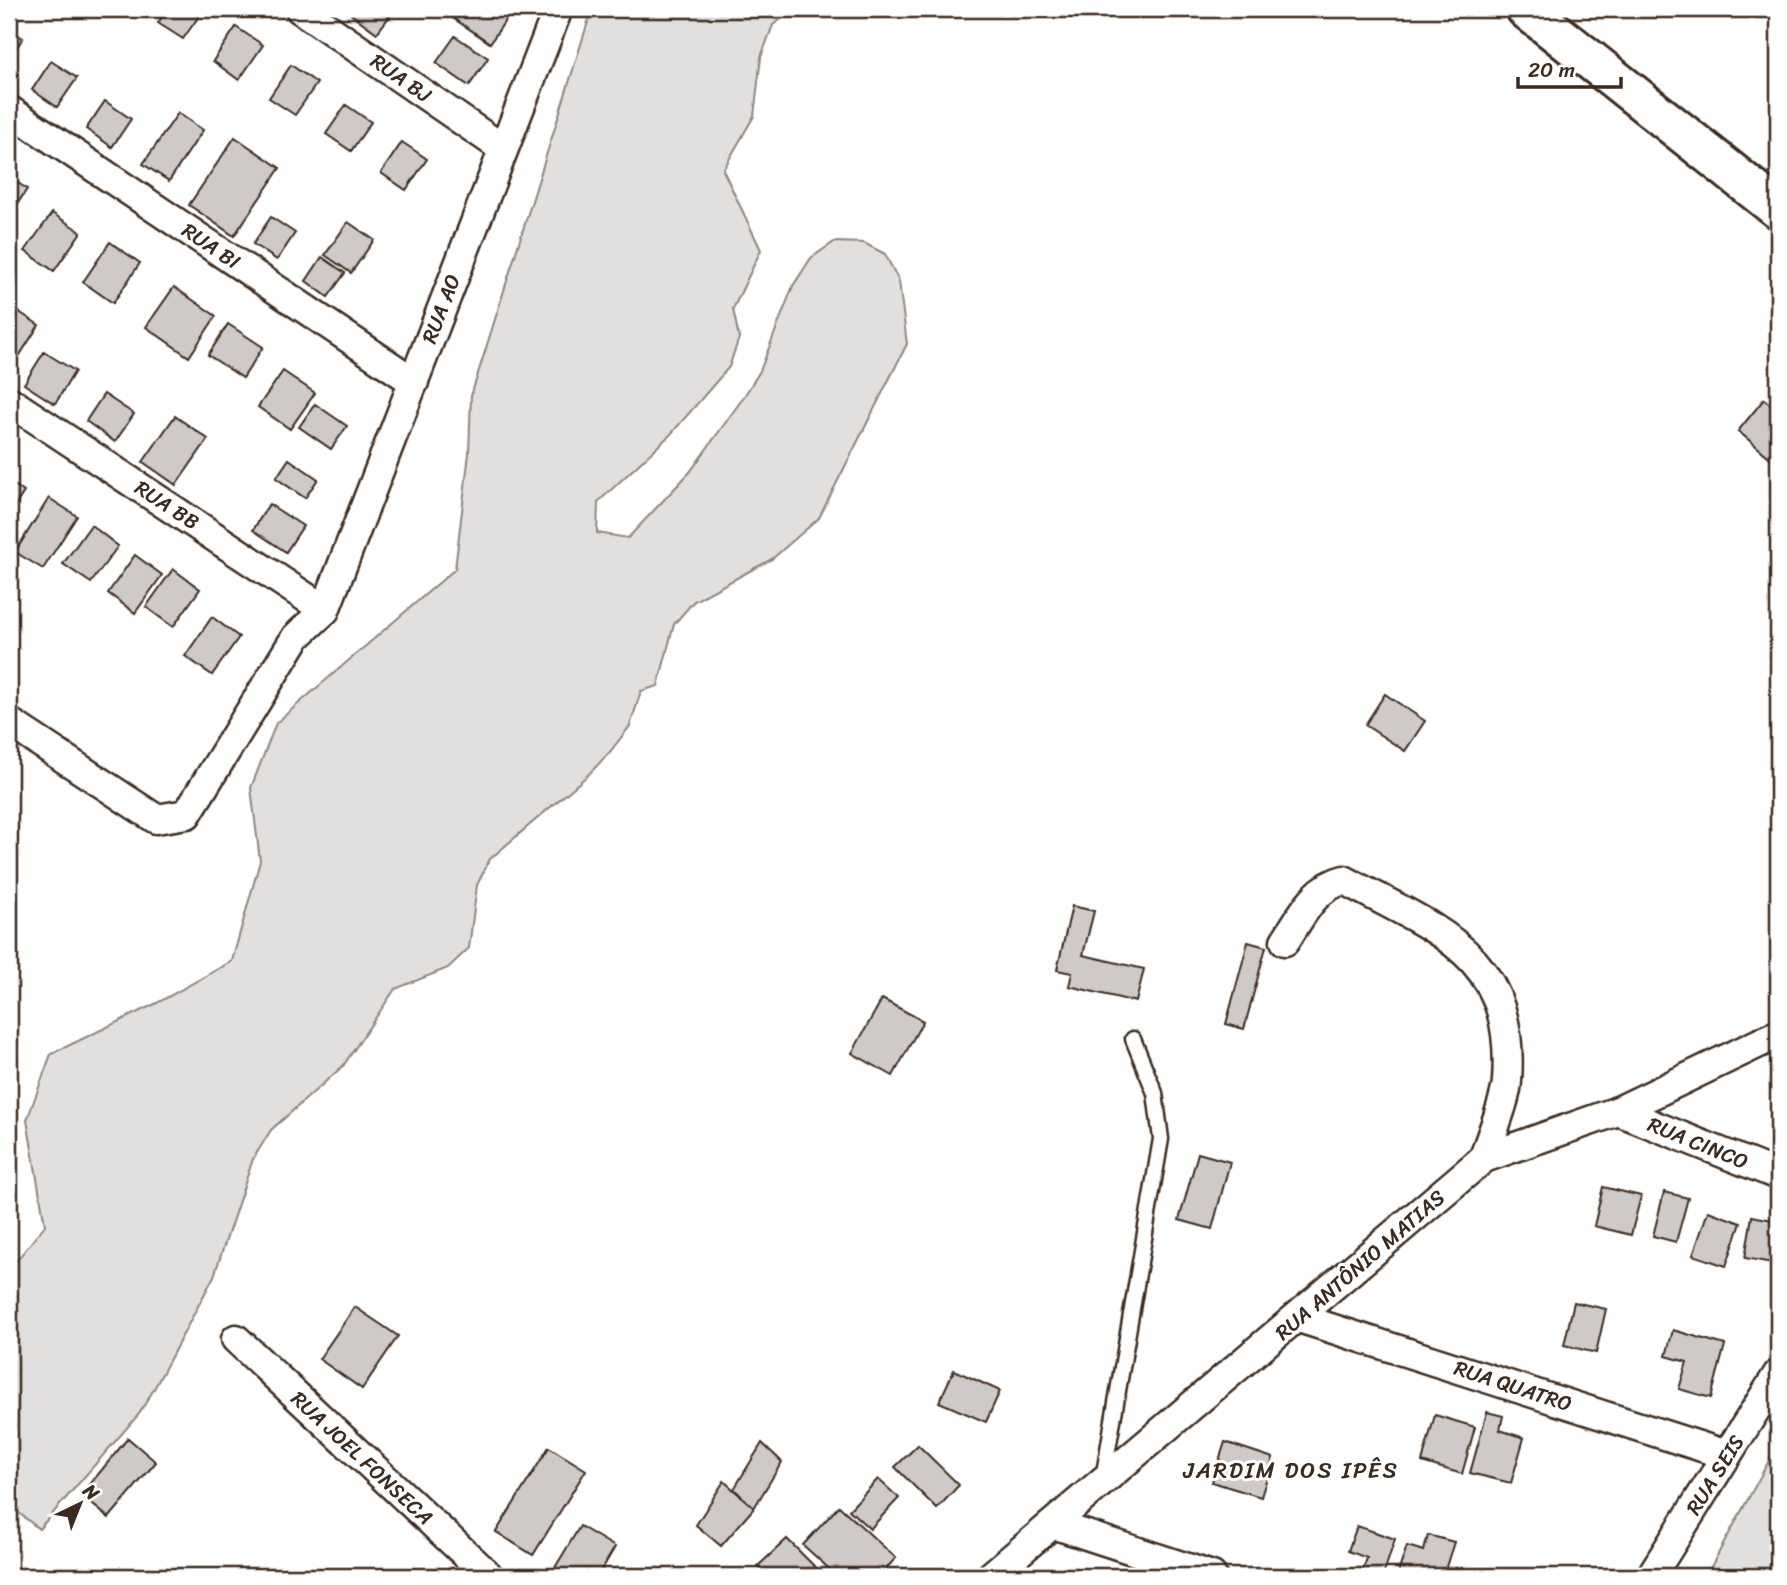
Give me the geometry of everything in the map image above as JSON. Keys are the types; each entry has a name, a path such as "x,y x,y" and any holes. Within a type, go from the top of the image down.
{"street":[{"name":"RUA BJ","path":"300,9 502,148"},
{"name":"RUA AO","path":"325,610 558,9"},
{"path":"1526,9 1778,209"},
{"name":"RUA BI","path":"9,110 414,382"},
{"name":"RUA BB","path":"9,401 325,610"},
{"path":"9,722 156,819 187,814 296,637 325,610"},
{"path":"1285,941 1316,895 1328,884 1344,880 1449,936 1475,960 1499,997 1506,1036 1507,1084 1484,1158"},
{"name":"RUA ANTÔNIO MATIAS","path":"990,1576 1299,1318 1484,1158 1618,1111 1778,1034"},
{"name":"RUA CINCO","path":"1618,1111 1778,1175"},
{"name":"RUA QUATRO","path":"1299,1318 1727,1455"},
{"name":"RUA JOEL FONSECA","path":"236,1339 489,1576"},
{"name":"RUA SEIS","path":"1651,1576 1778,1374"},
{"path":"1053,1524 1212,1576"}],"lane":[{"path":"1103,1480 1161,1139 1155,1093 1133,1039"}],"shaded area":[{"path":"592,9 795,9 773,25 761,57 754,116 723,170 761,250 733,309 739,338 729,367 671,434 598,502 597,533 628,538 690,472 760,371 793,286 811,258 834,242 864,243 885,254 899,281 907,344 819,518 772,559 694,601 674,624 658,686 641,691 630,726 609,753 588,775 490,859 477,885 469,948 448,968 395,989 343,1066 271,1130 253,1159 214,1276 154,1389 139,1414 39,1529 9,1505 9,1270 45,1225 27,1120 51,1054 157,1003 232,961 260,861 251,788 276,723 455,569 469,453 471,396"},
{"path":"1778,1444 1778,1576 1706,1576"}],"building":[{"path":"167,9 204,9 183,39 158,23"},
{"path":"344,9 395,9 377,33"},
{"path":"447,9 513,9 490,43 444,12"},
{"path":"236,27 263,45 239,80 213,61"},
{"path":"9,29 23,38 9,59"},
{"path":"455,36 488,58 469,86 436,63"},
{"path":"51,61 77,78 57,107 32,90"},
{"path":"291,65 317,83 295,115 269,98"},
{"path":"105,101 131,119 112,147 86,129"},
{"path":"346,105 371,122 351,151 326,134"},
{"path":"178,113 203,130 169,181 143,164"},
{"path":"235,137 280,168 234,236 189,205"},
{"path":"402,142 427,159 406,190 381,173"},
{"path":"9,177 27,189 9,217"},
{"path":"52,213 81,232 54,271 25,251"},
{"path":"271,217 295,233 277,260 253,244"},
{"path":"348,222 374,240 351,273 325,255"},
{"path":"110,242 140,263 113,303 83,282"},
{"path":"322,257 345,273 328,297 306,281"},
{"path":"174,287 216,316 189,357 146,327"},
{"path":"10,306 39,325 9,372 9,308"},
{"path":"228,324 263,347 243,378 208,355"},
{"path":"44,352 75,371 55,404 24,384"},
{"path":"283,371 315,393 290,429 258,407"},
{"path":"104,394 134,414 115,442 86,421"},
{"path":"1764,399 1778,411 1778,454 1773,460 1738,431"},
{"path":"315,404 347,426 331,449 299,427"},
{"path":"175,416 208,439 176,485 143,462"},
{"path":"289,459 318,479 305,498 276,478"},
{"path":"9,481 24,492 9,515"},
{"path":"49,498 77,516 43,569 15,552"},
{"path":"269,504 303,526 286,552 253,530"},
{"path":"91,525 118,546 91,583 63,564"},
{"path":"135,555 162,575 135,613 108,593"},
{"path":"173,569 200,589 173,627 146,607"},
{"path":"212,617 239,637 212,675 185,656"},
{"path":"1385,694 1425,721 1405,751 1365,725"},
{"path":"1072,906 1094,911 1083,955 1144,969 1136,1002 1069,986 1072,973 1057,970"},
{"path":"1248,942 1266,947 1244,1029 1226,1024"},
{"path":"882,999 923,1021 893,1076 852,1053"},
{"path":"1198,1153 1230,1162 1212,1229 1179,1220"},
{"path":"1603,1187 1641,1196 1631,1235 1594,1226"},
{"path":"1664,1192 1688,1198 1676,1242 1653,1236"},
{"path":"1708,1211 1741,1223 1726,1266 1693,1255"},
{"path":"1752,1216 1778,1221 1778,1264 1745,1258"},
{"path":"1574,1302 1606,1309 1596,1353 1564,1345"},
{"path":"355,1307 398,1336 362,1389 319,1359"},
{"path":"1673,1330 1725,1345 1711,1398 1679,1389 1687,1362 1666,1356"},
{"path":"954,1370 1000,1391 986,1422 939,1402"},
{"path":"1487,1412 1503,1416 1500,1430 1524,1438 1511,1483 1470,1473"},
{"path":"1435,1415 1475,1427 1462,1474 1422,1462"},
{"path":"128,1438 156,1462 109,1518 81,1495"},
{"path":"1225,1442 1273,1458 1261,1497 1212,1482"},
{"path":"762,1443 782,1462 754,1508 734,1489"},
{"path":"918,1445 959,1485 937,1509 895,1467"},
{"path":"549,1447 586,1470 533,1555 496,1532"},
{"path":"878,1479 899,1498 870,1529 849,1510"},
{"path":"724,1481 754,1508 721,1546 696,1525"},
{"path":"839,1506 896,1558 879,1576 837,1576 803,1545"},
{"path":"580,1526 615,1547 598,1576 550,1576"},
{"path":"1357,1526 1395,1539 1383,1576 1361,1575 1367,1558 1348,1551"},
{"path":"1428,1535 1454,1542 1443,1576 1397,1576 1407,1546 1424,1551"},
{"path":"787,1539 823,1575 768,1576 758,1566"},
{"path":"47,1569 56,1576 41,1576"}],"district":[{"name":"JARDIM DOS IPÊS","path":"1291,1470"}]}
